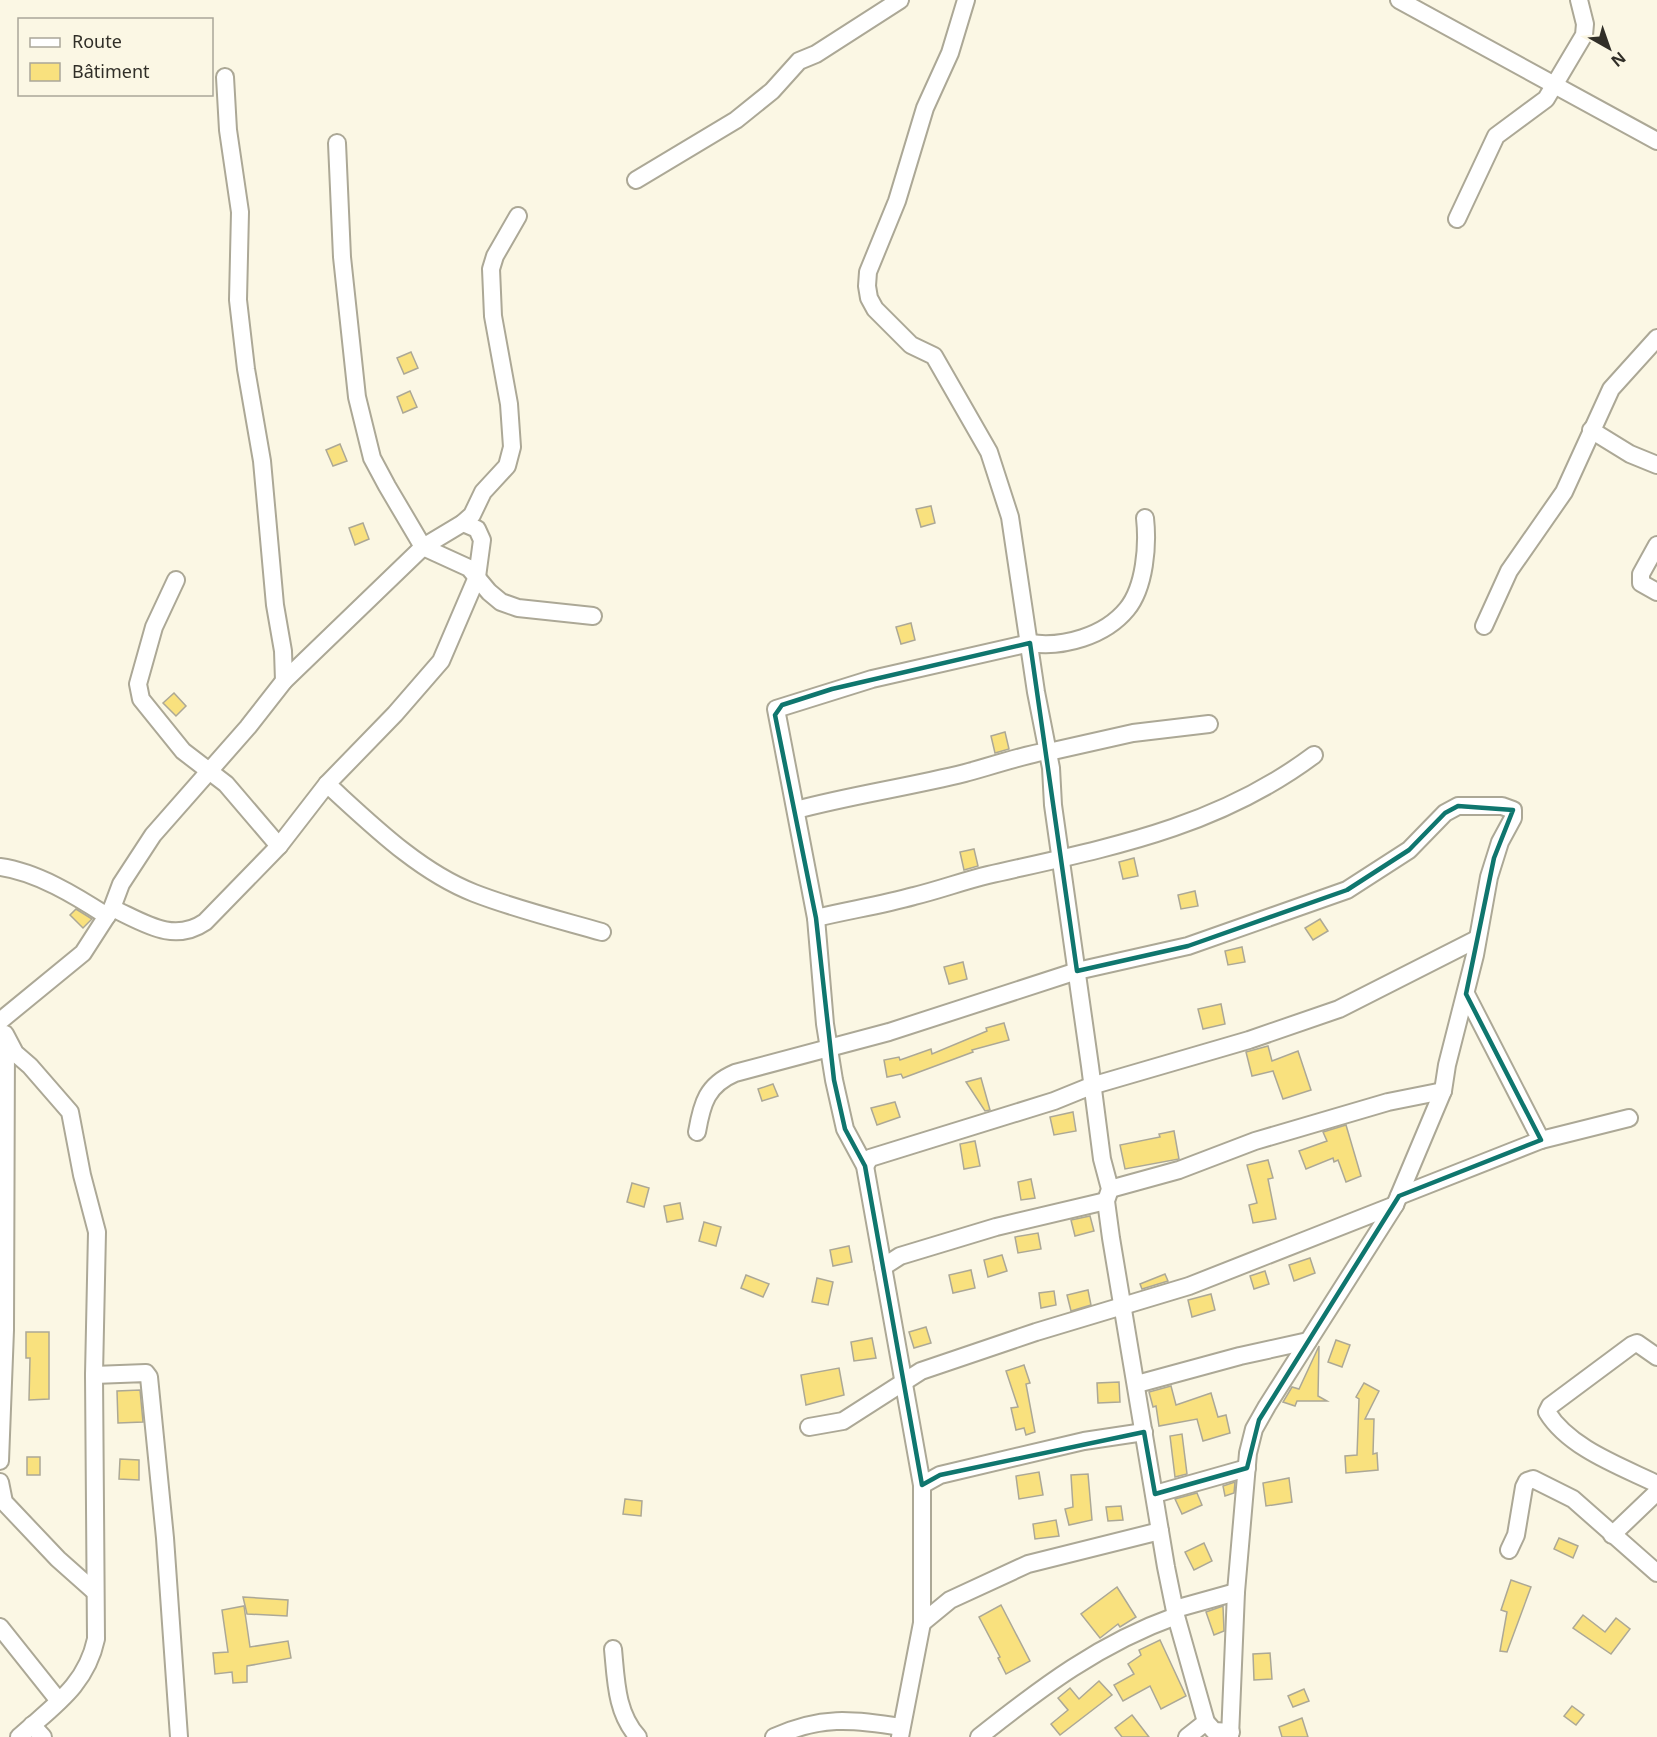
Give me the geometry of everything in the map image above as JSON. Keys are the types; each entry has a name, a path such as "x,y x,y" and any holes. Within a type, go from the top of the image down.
{"street":[{"path":"636,180 736,120 772,91 799,61 816,54 900,0"},
{"path":"697,1132 708,1092 718,1082 735,1073 889,1032 1077,971 1188,945 1347,890 1409,850 1445,813 1458,806 1508,807 1513,810 1513,818 1494,858 1443,1091 1397,1200 1254,1429 1247,1468 1236,1592 1230,1735 1214,1731 1206,1722 1175,1612 1160,1531 1137,1384 1122,1308 1108,1195 1091,1086 1090,1066 1077,971 1062,858 1047,750 1021,600 1010,517 989,452 934,356 911,345 875,309 869,298 867,286 868,272 897,201 925,108 950,53 966,0"},
{"path":"1399,0 1656,138"},
{"path":"1457,219 1496,136 1546,99 1584,35 1585,24 1579,0"},
{"path":"225,77 228,130 240,212 238,300 246,369 262,461 275,605 283,651 284,681"},
{"path":"337,143 342,258 358,405 372,458 423,547 456,560 469,568 501,602 518,608 593,616"},
{"path":"2,1027 83,953 110,912 121,884 141,851 208,770 248,727 284,681 423,547 464,523 472,515 483,492 507,466 511,455 509,404 493,316 491,269 495,256 518,216"},
{"path":"1484,626 1509,571 1564,492 1611,389 1657,338"},
{"path":"1591,430 1630,454 1657,465"},
{"path":"774,1737 801,1725 838,1719 900,1732 917,1658 922,1623 922,1485 908,1418 905,1383 865,1166 845,1129 828,1047 816,918 776,709 852,684 1030,643 1049,646 1072,642 1089,635 1127,610 1140,581 1145,555 1145,518"},
{"path":"0,867 27,874 88,903 167,932 193,930 205,922 279,846 327,784 395,714 441,661 477,577 482,540 477,529 464,523"},
{"path":"1657,545 1641,574 1641,583 1657,591"},
{"path":"176,580 154,627 138,684 141,699 170,736 197,764 226,784 279,846"},
{"path":"796,810 851,795 950,777 1047,750 1053,751 1133,734 1209,724"},
{"path":"816,918 906,898 968,880 1156,834 1224,810 1285,777 1314,755"},
{"path":"327,784 393,842 446,879 473,893 602,932"},
{"path":"865,1166 870,1158 1054,1101 1091,1086 1160,1068 1339,1009 1477,939"},
{"path":"1466,994 1541,1140"},
{"path":"0,1461 4,1420 2,1141 7,1070 2,1027"},
{"path":"2,1027 15,1053 30,1066 70,1112 81,1175 97,1232 94,1375 96,1639 92,1658 82,1677 59,1701 38,1731 19,1737"},
{"path":"884,1267 900,1256 1108,1195 1256,1141 1378,1105 1443,1091"},
{"path":"810,1427 843,1421 931,1367 1221,1275 1541,1140 1629,1118"},
{"path":"1137,1384 1240,1356 1308,1341"},
{"path":"1657,1357 1637,1343 1632,1345 1550,1406 1547,1412 1560,1428 1579,1443 1657,1484"},
{"path":"94,1375 146,1372 148,1377 166,1549 179,1737"},
{"path":"922,1485 940,1475 1084,1441 1144,1432"},
{"path":"1155,1494 1247,1468"},
{"path":"1509,1551 1516,1535 1524,1487 1527,1481 1533,1479 1573,1499 1657,1573"},
{"path":"0,1482 4,1502 58,1558 94,1591"},
{"path":"1612,1535 1657,1492"},
{"path":"922,1623 950,1600 1028,1564 1160,1531"},
{"path":"979,1737 1092,1654 1175,1612 1236,1592"},
{"path":"0,1628 59,1701"},
{"path":"613,1649 621,1710 629,1727 638,1737"},
{"path":"1187,1737 1206,1722"}],"highlighted area":[{"path":"1030,643 1077,971 1188,946 1347,890 1409,850 1445,813 1458,806 1513,810 1494,858 1466,994 1541,1140 1399,1196 1259,1420 1247,1468 1155,1494 1144,1432 940,1475 922,1485 865,1166 845,1129 834,1080 816,918 775,715 782,705 832,689"}],"building":[{"path":"411,352 418,368 404,374 397,358"},
{"path":"410,391 417,407 403,413 397,397"},
{"path":"340,444 347,461 333,466 326,450"},
{"path":"931,506 935,523 921,527 916,509"},
{"path":"363,523 369,539 355,545 349,528"},
{"path":"911,623 915,640 901,644 896,627"},
{"path":"174,693 186,706 176,716 163,703"},
{"path":"1005,732 1009,749 995,753 991,736"},
{"path":"974,849 978,866 964,870 960,852"},
{"path":"1134,858 1138,876 1123,879 1119,862"},
{"path":"1195,891 1198,906 1181,909 1178,895"},
{"path":"76,909 92,919 83,928 70,915"},
{"path":"1320,919 1328,931 1313,940 1305,928"},
{"path":"1242,947 1245,962 1228,965 1225,951"},
{"path":"963,962 967,979 949,984 944,967"},
{"path":"1221,1004 1225,1024 1203,1029 1198,1009"},
{"path":"1004,1023 1009,1040 972,1050 973,1052 903,1078 901,1074 887,1077 884,1060 899,1057 900,1060 931,1049 932,1054 987,1031 986,1028"},
{"path":"1268,1046 1272,1061 1298,1051 1311,1090 1283,1099 1273,1071 1252,1076 1246,1052"},
{"path":"981,1078 990,1110 985,1111 966,1082"},
{"path":"773,1084 778,1096 762,1101 758,1089"},
{"path":"895,1102 900,1117 877,1125 871,1108"},
{"path":"1073,1112 1076,1131 1054,1135 1050,1117"},
{"path":"1346,1125 1361,1176 1346,1182 1338,1160 1334,1162 1333,1158 1306,1169 1299,1151 1327,1141 1323,1132"},
{"path":"1174,1131 1179,1159 1125,1169 1120,1145 1160,1137 1159,1134"},
{"path":"975,1141 980,1166 964,1169 960,1144"},
{"path":"1268,1160 1273,1178 1268,1179 1276,1219 1253,1223 1249,1205 1257,1203 1247,1165"},
{"path":"1031,1179 1035,1198 1021,1200 1018,1182"},
{"path":"632,1183 649,1188 644,1207 627,1202"},
{"path":"680,1203 683,1219 667,1222 664,1206"},
{"path":"1090,1216 1094,1231 1075,1236 1071,1220"},
{"path":"704,1222 721,1227 716,1246 699,1241"},
{"path":"1038,1233 1041,1249 1018,1253 1015,1237"},
{"path":"849,1246 852,1262 833,1266 830,1250"},
{"path":"1002,1255 1007,1271 988,1277 984,1260"},
{"path":"1310,1258 1315,1273 1294,1281 1289,1265"},
{"path":"971,1270 975,1288 953,1293 949,1275"},
{"path":"1265,1271 1269,1284 1254,1289 1250,1276"},
{"path":"1165,1274 1168,1281 1142,1289 1140,1284"},
{"path":"746,1275 769,1284 763,1297 741,1288"},
{"path":"817,1278 833,1282 828,1305 812,1302"},
{"path":"1088,1290 1091,1305 1071,1311 1067,1295"},
{"path":"1054,1291 1056,1305 1041,1308 1039,1293"},
{"path":"1211,1294 1215,1310 1192,1317 1188,1300"},
{"path":"926,1327 931,1343 914,1348 909,1332"},
{"path":"26,1332 49,1332 49,1399 29,1400 30,1358 26,1358"},
{"path":"872,1338 876,1358 854,1361 851,1342"},
{"path":"1336,1340 1350,1345 1342,1367 1328,1362"},
{"path":"1319,1346 1318,1396 1327,1401 1297,1401 1295,1406 1283,1402 1292,1387 1299,1389"},
{"path":"1024,1365 1030,1383 1026,1384 1035,1432 1026,1435 1024,1428 1016,1430 1011,1408 1018,1407 1006,1371"},
{"path":"839,1368 844,1395 806,1405 801,1375"},
{"path":"1119,1382 1120,1402 1098,1403 1097,1383"},
{"path":"1364,1383 1379,1391 1365,1419 1374,1419 1373,1454 1377,1453 1378,1470 1346,1473 1345,1456 1357,1455 1359,1399 1356,1397"},
{"path":"1171,1386 1176,1405 1211,1393 1218,1417 1226,1415 1230,1433 1203,1441 1197,1419 1159,1426 1156,1406 1153,1407 1149,1392"},
{"path":"140,1390 143,1422 118,1423 117,1391"},
{"path":"1182,1434 1187,1474 1175,1477 1170,1436"},
{"path":"27,1457 40,1457 40,1475 27,1475"},
{"path":"120,1459 139,1460 139,1480 119,1479"},
{"path":"1039,1472 1043,1495 1019,1499 1016,1476"},
{"path":"1088,1474 1092,1520 1069,1525 1065,1509 1073,1507 1071,1475"},
{"path":"1289,1478 1292,1502 1266,1506 1263,1483"},
{"path":"1235,1482 1234,1493 1225,1496 1223,1486"},
{"path":"1197,1493 1202,1505 1182,1514 1175,1499"},
{"path":"625,1499 642,1501 641,1516 623,1514"},
{"path":"1121,1506 1123,1520 1108,1521 1106,1507"},
{"path":"1056,1520 1059,1536 1035,1539 1033,1524"},
{"path":"1559,1538 1578,1546 1573,1558 1554,1549"},
{"path":"1204,1543 1212,1561 1194,1570 1185,1552"},
{"path":"1511,1580 1531,1587 1507,1652 1500,1651 1507,1612 1501,1610"},
{"path":"1117,1587 1136,1617 1120,1627 1118,1624 1100,1638 1081,1614"},
{"path":"243,1597 288,1600 287,1616 247,1614"},
{"path":"1001,1605 1030,1661 1006,1674 998,1658 1000,1657 979,1617"},
{"path":"244,1606 250,1647 288,1641 291,1658 247,1666 247,1682 233,1683 232,1672 215,1674 213,1653 228,1652 222,1610"},
{"path":"1223,1606 1224,1631 1214,1635 1206,1612"},
{"path":"1583,1615 1605,1632 1616,1618 1630,1629 1611,1654 1573,1628"},
{"path":"1160,1640 1186,1696 1161,1709 1150,1686 1123,1701 1114,1685 1134,1674 1128,1664 1141,1655 1139,1650"},
{"path":"1270,1653 1272,1679 1254,1680 1253,1654"},
{"path":"1099,1681 1112,1695 1060,1735 1051,1724 1068,1710 1058,1698 1070,1688 1079,1699"},
{"path":"1304,1689 1309,1701 1293,1707 1288,1696"},
{"path":"1572,1706 1584,1715 1576,1725 1564,1716"},
{"path":"1132,1715 1149,1737 1122,1737 1115,1728"},
{"path":"1302,1718 1308,1737 1282,1737 1279,1727"}]}
